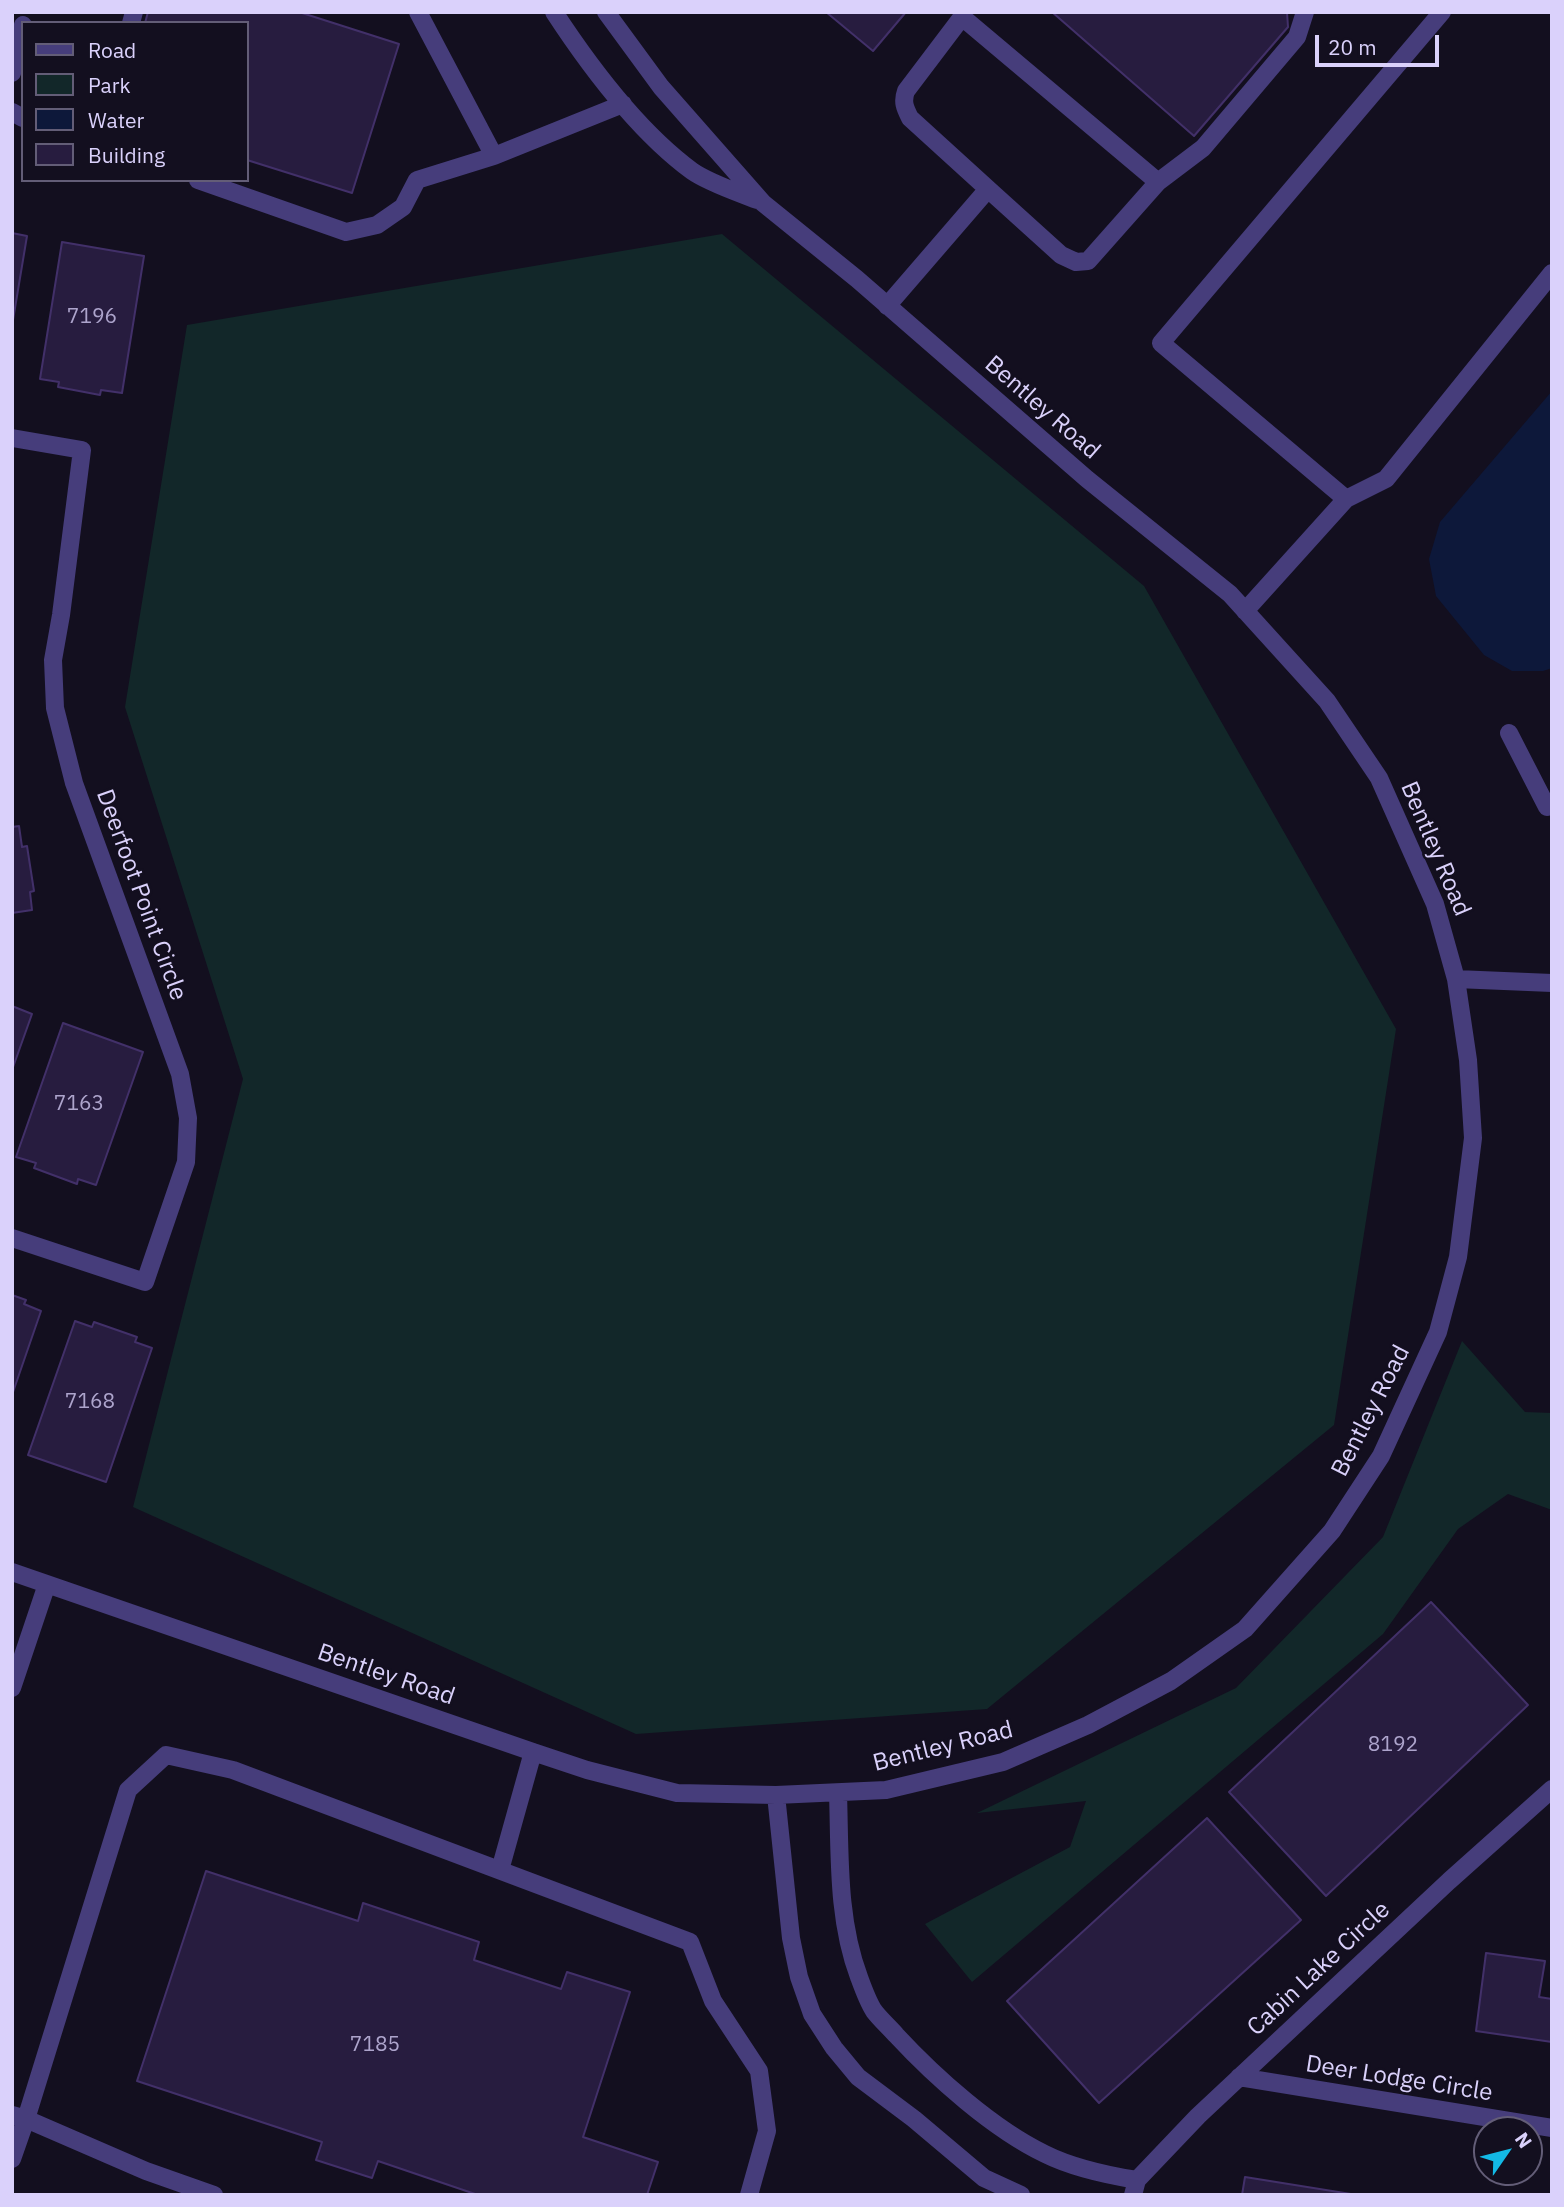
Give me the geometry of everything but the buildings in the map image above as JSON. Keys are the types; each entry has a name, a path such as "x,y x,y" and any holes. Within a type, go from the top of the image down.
{"street":[{"path":"418,12 494,156"},
{"name":"Bentley Road","path":"554,12 588,63 661,144 694,173 763,203"},
{"name":"Bentley Road","path":"12,1572 587,1770 677,1793 776,1795 886,1790 1003,1762 1088,1725 1171,1681 1245,1629 1332,1531 1381,1456 1438,1332 1458,1257 1473,1138 1468,1060 1456,979 1435,904 1379,778 1327,701 1230,594 1087,479 763,203 661,87 606,12"},
{"path":"1158,182 964,15 906,90 903,98 910,118 1061,255 1076,262 1088,261 1158,182 1203,148 1297,37 1305,12"},
{"path":"1346,499 1161,343 1443,12"},
{"path":"12,73 21,33"},
{"path":"204,182 346,232 377,225 403,207 417,180 494,156 623,104"},
{"path":"887,306 988,189"},
{"path":"1245,611 1346,499 1386,479 1552,273"},
{"name":"Deerfoot Point Circle","path":"12,438 82,450 53,660 55,708 74,783 180,1074 188,1118 186,1162 145,1282 12,1238"},
{"path":"1509,733 1549,806 1552,825"},
{"path":"1456,979 1552,984"},
{"path":"12,1688 47,1584"},
{"path":"500,1871 533,1752"},
{"path":"12,2160 19,2117 128,1790 166,1755 233,1770 690,1941 712,2001 759,2071 767,2131 749,2195"},
{"name":"Cabin Lake Circle","path":"1135,2187 1198,2116 1449,1881 1552,1789"},
{"path":"838,1793 841,1892 849,1942 858,1976 874,2011 954,2091 1006,2131 1045,2154 1135,2187"},
{"path":"776,1795 791,1938 799,1977 812,2014 834,2048 858,2077 914,2119 984,2178 1021,2195"},
{"name":"Deer Lodge Circle","path":"1239,2077 1552,2128"},
{"path":"19,2117 146,2171 214,2195"}],"green space":[{"path":"722,234 1144,586 1396,1029 1334,1425 987,1709 636,1734 133,1507 243,1079 125,707 187,325"},
{"path":"1462,1341 1525,1412 1552,1413 1552,1510 1508,1494 1458,1529 1383,1634 972,1982 925,1924 1070,1847 1086,1801 977,1813 1236,1688 1383,1537"}],"water":[{"path":"1552,391 1552,668 1543,671 1512,671 1484,655 1436,596 1429,559 1440,522"}]}
